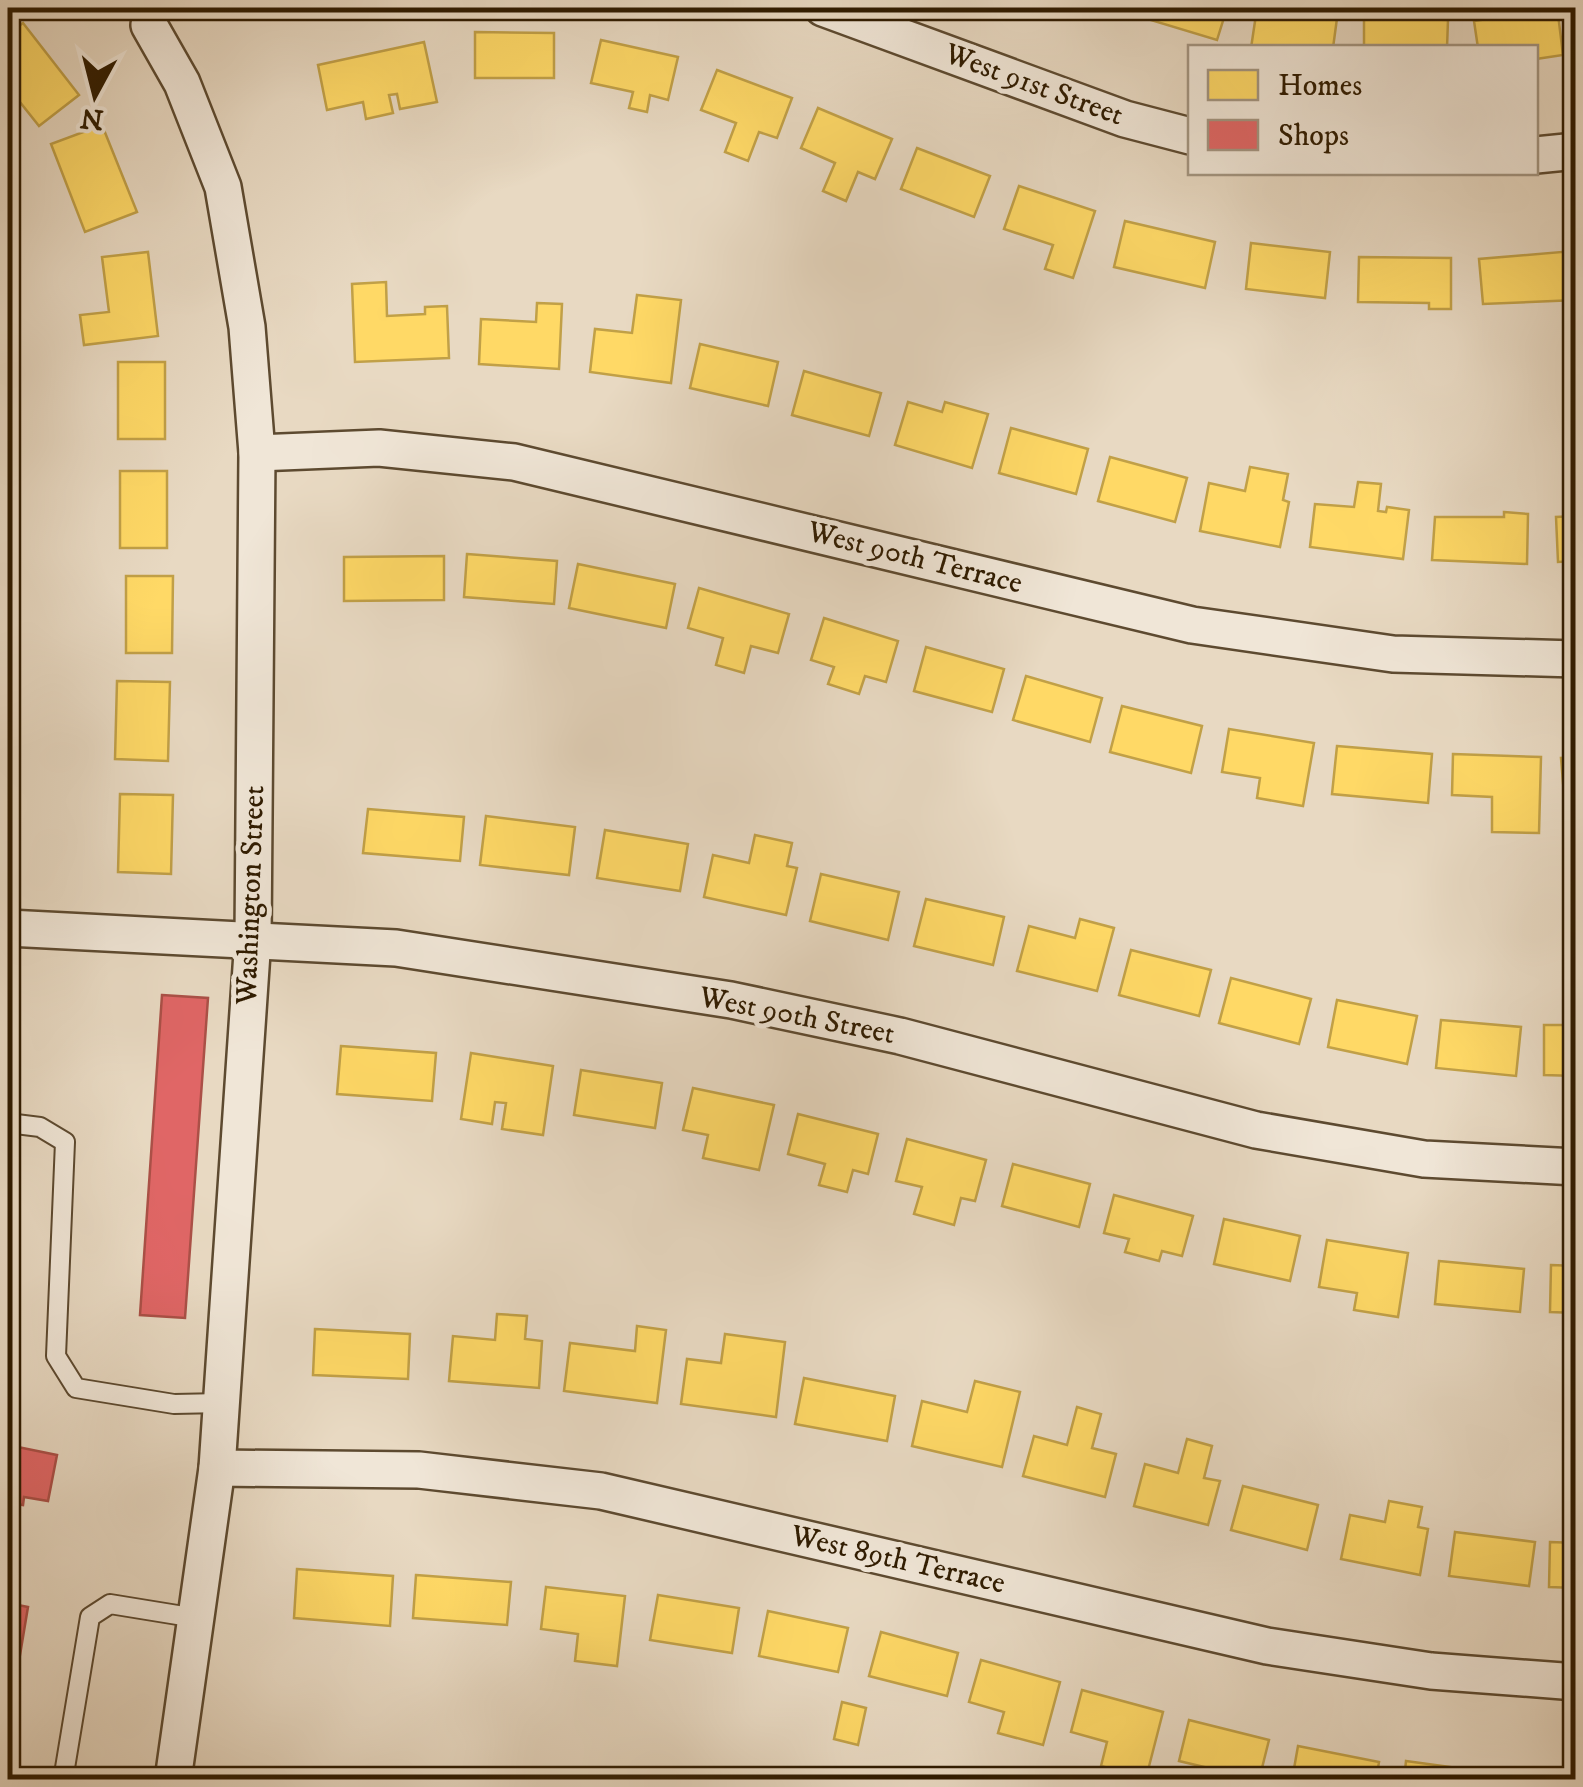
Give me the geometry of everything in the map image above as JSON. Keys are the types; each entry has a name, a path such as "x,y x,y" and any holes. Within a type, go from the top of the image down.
{"street":[{"name":"West 91st Street","path":"823,8 1125,119 1188,135"},
{"name":"Washington Street","path":"152,13 224,187 247,327 257,453 252,938 217,1468 173,1780"},
{"path":"1538,155 1576,151"},
{"name":"West 90th Terrace","path":"257,453 379,448 514,462 1192,625 1393,654 1576,659"},
{"name":"West 90th Street","path":"8,928 396,948 731,1000 900,1036 1256,1130 1424,1159 1576,1167"},
{"name":"West 89th Terrace","path":"217,1468 419,1470 601,1492 1267,1646 1431,1671 1576,1682"}],"lane":[{"path":"8,1123 40,1127 65,1142 56,1356 76,1388 174,1404 222,1404"},
{"path":"63,1780 90,1617 110,1604 196,1618"}],"building: Homes":[{"path":"1147,8 1227,8 1217,40 1144,18"},
{"path":"1257,8 1338,11 1333,45 1251,45"},
{"path":"1399,8 1424,8 1424,19 1448,20 1447,45 1364,45 1364,18 1398,19"},
{"path":"1479,8 1520,8 1522,19 1558,14 1563,55 1538,59 1538,45 1478,45 1474,21 1481,20"},
{"path":"23,23 79,95 39,126 8,87 8,34"},
{"path":"475,32 554,33 554,78 475,78"},
{"path":"601,40 678,57 668,100 650,95 647,112 629,108 633,92 591,83"},
{"path":"424,42 437,102 400,109 397,94 389,95 393,113 366,119 363,102 327,110 318,65"},
{"path":"717,70 792,98 777,138 759,132 748,161 725,152 736,123 701,110"},
{"path":"818,108 892,139 875,179 858,172 846,201 823,191 835,163 801,148"},
{"path":"102,125 137,212 85,232 51,144"},
{"path":"917,148 990,176 974,217 901,189"},
{"path":"1019,186 1095,211 1073,278 1045,269 1053,245 1004,229"},
{"path":"1125,221 1215,242 1205,288 1114,267"},
{"path":"1251,243 1330,252 1325,298 1246,289"},
{"path":"1573,251 1576,300 1483,304 1479,259"},
{"path":"148,252 158,336 84,345 80,315 109,312 102,257"},
{"path":"1359,257 1451,258 1451,309 1429,309 1429,303 1358,302"},
{"path":"386,282 387,316 425,314 425,307 447,306 449,358 355,362 352,284"},
{"path":"637,295 681,300 671,383 590,372 595,329 632,333"},
{"path":"537,303 562,304 559,369 479,364 481,319 536,322"},
{"path":"700,344 778,362 768,406 690,388"},
{"path":"118,362 165,362 165,439 118,439"},
{"path":"804,371 881,393 869,436 792,415"},
{"path":"908,402 942,412 945,402 988,414 972,468 895,445"},
{"path":"1011,428 1088,449 1076,494 999,473"},
{"path":"1110,457 1187,478 1175,522 1098,501"},
{"path":"1250,467 1288,474 1283,500 1289,502 1280,547 1200,531 1209,483 1245,491"},
{"path":"120,471 167,471 167,548 120,548"},
{"path":"1358,482 1381,484 1378,511 1386,512 1387,507 1409,510 1403,559 1310,547 1315,504 1354,507"},
{"path":"1504,512 1528,514 1527,564 1432,560 1435,517 1504,517"},
{"path":"1576,516 1576,561 1558,562 1556,517"},
{"path":"467,554 557,561 554,604 464,597"},
{"path":"444,556 444,600 344,601 344,557"},
{"path":"578,564 675,584 666,628 569,608"},
{"path":"126,576 173,576 172,653 126,653"},
{"path":"699,588 789,614 778,653 751,646 744,673 716,665 723,638 688,628"},
{"path":"824,618 898,641 886,682 865,676 859,694 828,684 834,667 811,660"},
{"path":"926,647 1004,669 992,712 914,691"},
{"path":"1026,676 1102,698 1090,742 1013,720"},
{"path":"117,681 170,682 168,761 115,759"},
{"path":"1122,706 1202,726 1191,773 1110,752"},
{"path":"1229,729 1314,743 1303,806 1257,798 1260,778 1222,772"},
{"path":"1337,746 1432,754 1428,803 1332,794"},
{"path":"1453,754 1541,757 1539,833 1492,832 1492,797 1452,795"},
{"path":"1576,757 1576,806 1565,807 1561,758"},
{"path":"8,782 12,782 9,831 8,831"},
{"path":"120,794 173,795 171,874 118,872"},
{"path":"368,809 464,817 460,861 363,853"},
{"path":"486,816 575,827 569,875 480,865"},
{"path":"605,830 688,844 680,891 597,878"},
{"path":"755,835 792,843 787,866 797,868 786,915 704,897 713,855 749,863"},
{"path":"821,874 899,892 888,940 810,921"},
{"path":"926,899 1004,917 993,965 914,946"},
{"path":"1080,919 1114,928 1097,991 1017,971 1029,926 1075,938"},
{"path":"1131,950 1211,970 1199,1016 1119,995"},
{"path":"1231,978 1311,999 1299,1044 1219,1023"},
{"path":"1337,1000 1417,1016 1407,1064 1328,1047"},
{"path":"1441,1020 1521,1027 1516,1076 1436,1068"},
{"path":"1544,1025 1576,1025 1576,1076 1544,1075"},
{"path":"341,1046 436,1053 432,1101 337,1094"},
{"path":"471,1053 553,1066 543,1135 502,1129 506,1103 495,1102 492,1124 461,1119"},
{"path":"581,1070 662,1083 655,1128 574,1115"},
{"path":"693,1088 774,1105 759,1170 703,1158 708,1135 683,1130"},
{"path":"798,1114 878,1134 868,1174 853,1170 847,1192 819,1185 825,1164 788,1154"},
{"path":"907,1139 986,1160 975,1201 961,1198 954,1225 914,1214 922,1187 896,1181"},
{"path":"1013,1164 1090,1184 1079,1227 1002,1206"},
{"path":"1114,1195 1193,1216 1182,1256 1162,1251 1159,1261 1125,1252 1129,1239 1104,1233"},
{"path":"1224,1219 1300,1236 1290,1281 1214,1264"},
{"path":"1327,1240 1408,1253 1398,1317 1354,1310 1357,1293 1319,1287"},
{"path":"1439,1261 1524,1269 1520,1312 1435,1304"},
{"path":"1551,1265 1576,1266 1576,1313 1550,1312"},
{"path":"497,1314 527,1316 525,1339 542,1341 539,1388 449,1381 453,1336 495,1340"},
{"path":"637,1326 666,1330 657,1403 564,1391 570,1343 635,1351"},
{"path":"315,1329 410,1334 408,1379 313,1375"},
{"path":"725,1334 785,1342 776,1417 681,1404 687,1359 721,1363"},
{"path":"804,1378 895,1396 887,1441 795,1424"},
{"path":"975,1381 1020,1392 1002,1467 912,1446 922,1401 967,1412"},
{"path":"1077,1407 1101,1414 1092,1448 1116,1454 1105,1497 1023,1476 1034,1436 1067,1445"},
{"path":"1187,1439 1212,1446 1204,1478 1220,1481 1208,1525 1134,1506 1145,1464 1178,1473"},
{"path":"1243,1486 1318,1505 1307,1550 1231,1530"},
{"path":"1389,1501 1422,1507 1418,1527 1428,1529 1420,1575 1341,1559 1350,1515 1385,1522"},
{"path":"1455,1532 1535,1542 1529,1586 1449,1576"},
{"path":"1550,1542 1576,1543 1576,1588 1549,1587"},
{"path":"297,1569 393,1576 390,1626 294,1618"},
{"path":"416,1575 511,1582 507,1625 413,1618"},
{"path":"546,1587 625,1596 617,1666 575,1661 578,1634 541,1629"},
{"path":"658,1595 739,1608 732,1653 650,1640"},
{"path":"768,1611 848,1628 838,1672 759,1656"},
{"path":"881,1632 958,1653 947,1696 869,1676"},
{"path":"981,1660 1060,1682 1043,1745 998,1733 1004,1712 969,1702"},
{"path":"1082,1690 1163,1712 1146,1778 1101,1766 1107,1742 1071,1732"},
{"path":"842,1702 866,1708 858,1745 834,1739"},
{"path":"1189,1720 1269,1740 1259,1780 1179,1761"},
{"path":"1298,1746 1379,1762 1376,1780 1292,1780"},
{"path":"1406,1761 1487,1772 1486,1780 1404,1780"},
{"path":"1515,1773 1576,1779 1576,1780 1514,1780"}],"building: Shops":[{"path":"162,995 208,998 185,1318 140,1315"},
{"path":"8,1445 57,1455 48,1501 24,1497 23,1505 8,1503"},
{"path":"8,1603 28,1607 8,1727"}]}
